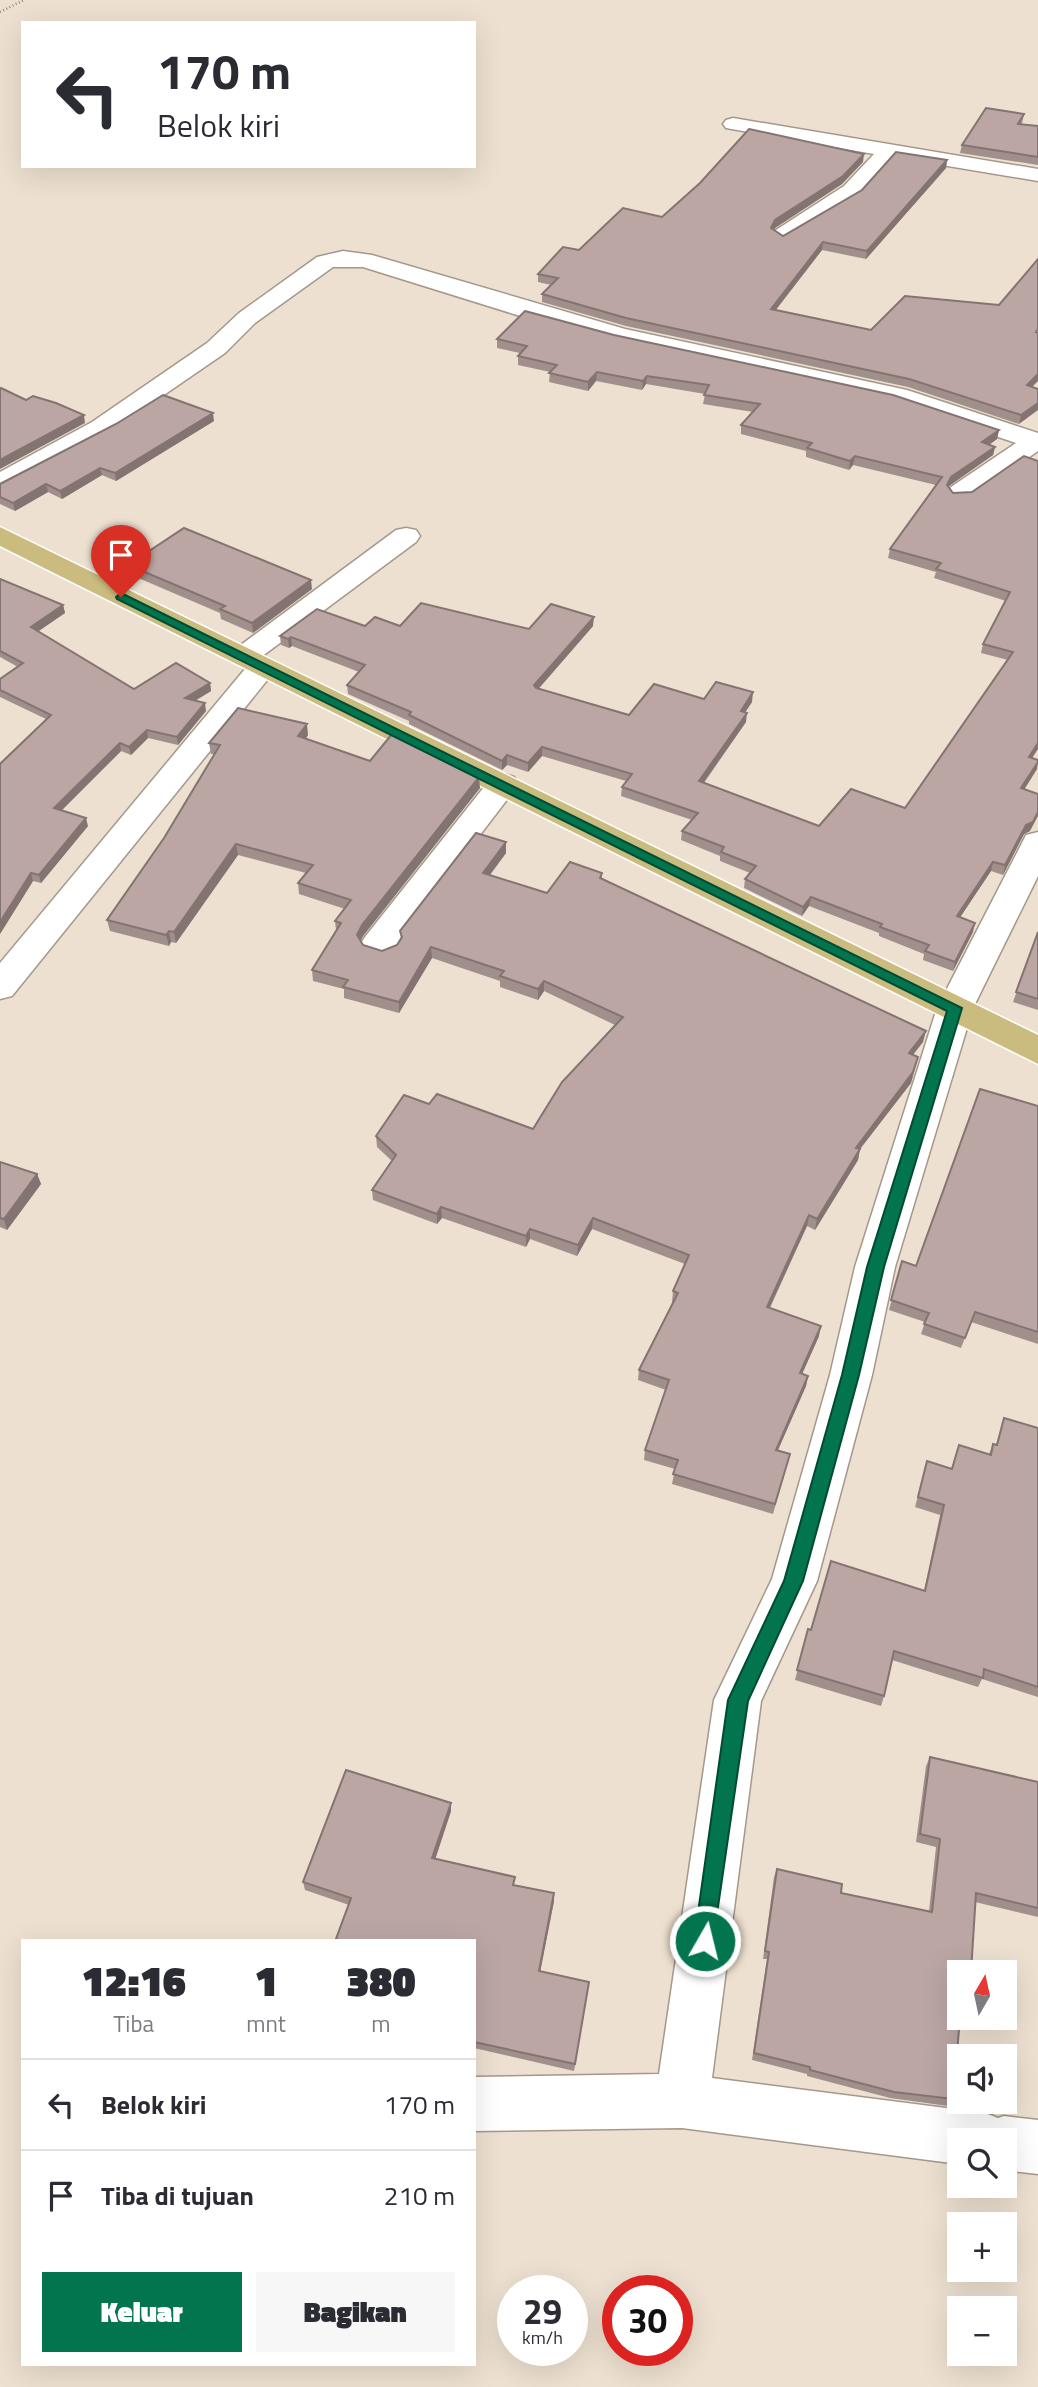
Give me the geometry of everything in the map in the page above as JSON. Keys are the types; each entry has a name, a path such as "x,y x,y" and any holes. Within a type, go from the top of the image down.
{"main road":[{"path":"0,535 1038,1051"}],"street":[{"path":"733,124 1038,175"},
{"path":"784,235 852,191 888,151"},
{"path":"0,483 100,427 207,354 247,318 325,262 344,258 377,263 525,310 622,336 898,395 1037,441"},
{"path":"960,493 1037,441"},
{"path":"0,987 253,662 406,536"},
{"path":"384,947 377,945 502,784"},
{"path":"682,2101 738,1700 793,1581 850,1375 876,1267 955,1008 1038,843"},
{"path":"476,2104 682,2101 947,2135"},
{"path":"1017,2145 1038,2147"}],"path":[{"path":"0,12 24,0"}],"building":[{"path":"986,108 1024,114 1018,124 1038,126 1038,157 962,145"},
{"path":"749,129 864,154 843,176 775,220 771,228 783,236 862,190 896,152 947,160 867,251 823,242 771,309 871,330 905,296 999,305 1038,259 1038,374 1027,385 1038,389 1038,403 1021,415 909,379 626,318 542,294 558,278 538,274 563,247 579,250 623,208 662,217 700,183"},
{"path":"525,311 614,335 893,395 999,430 982,442 995,447 951,477 947,485 953,493 972,492 1024,456 1038,461 1038,743 1029,757 1038,762 1021,788 1038,794 1038,812 1033,822 1026,825 1005,865 993,862 957,916 975,923 955,962 925,951 929,945 880,927 882,924 811,897 803,907 745,879 756,866 721,852 724,847 682,831 698,813 622,787 632,774 542,747 528,763 507,755 502,761 409,715 411,712 347,685 365,665 291,637 288,639 280,636 317,609 365,626 375,617 400,626 421,603 529,629 551,604 594,617 534,685 536,688 629,715 654,684 704,699 716,682 753,692 741,711 747,713 699,781 819,826 851,789 905,808 1013,652 983,644 1010,592 936,569 941,563 890,549 942,477 855,456 850,461 807,448 812,443 741,425 760,404 704,395 709,385 647,376 643,381 597,372 588,382 549,373 557,365 518,356 527,346 497,339"},
{"path":"1,388 26,400 33,396 84,415 0,460"},
{"path":"163,395 213,413 115,473 100,468 60,491 46,484 13,503 0,497 0,484 116,424"},
{"path":"184,528 311,580 252,623 220,609 225,606 128,565"},
{"path":"0,579 63,605 31,627 134,689 176,663 210,683 185,698 205,703 177,737 147,730 129,747 120,743 54,808 86,818 39,875 31,873 0,922 0,764 51,715 0,690 0,679 23,663 0,651"},
{"path":"238,708 307,724 298,736 370,761 392,734 479,777 362,925 357,935 363,945 382,951 397,945 402,937 400,931 476,833 506,842 483,873 547,893 570,862 602,873 600,878 926,1031 909,1053 918,1057 913,1072 856,1148 860,1149 817,1219 809,1215 767,1307 821,1326 800,1373 808,1376 776,1450 790,1454 775,1504 673,1474 678,1460 645,1450 669,1380 639,1370 678,1293 673,1291 689,1255 593,1218 578,1245 530,1229 526,1236 441,1207 437,1214 372,1190 396,1155 376,1136 404,1095 429,1104 437,1094 533,1129 562,1082 623,1017 544,981 538,989 500,976 504,971 431,947 399,1002 343,987 348,980 312,970 341,923 335,921 351,900 298,883 313,865 236,844 174,932 169,931 166,935 107,920 164,838 220,745 209,743"},
{"path":"1038,932 1038,999 1016,992"},
{"path":"980,1089 1038,1106 1038,1332 975,1312 965,1338 924,1324 929,1313 891,1300 902,1261 916,1266"},
{"path":"0,1162 37,1174 4,1219 0,1218"},
{"path":"1004,1418 1038,1428 1038,1687 984,1669 983,1678 894,1651 884,1696 797,1670 831,1561 925,1591 944,1505 918,1497 927,1461 952,1469 959,1445 991,1455 993,1444 997,1445"},
{"path":"930,1757 1038,1782 1038,1908 976,1893 972,1960 947,1960 947,2030 959,2030 958,2044 947,2044 947,2098 894,2092 754,2053 769,1952 765,1951 777,1869 842,1884 841,1893 932,1912 940,1839 920,1834"},
{"path":"346,1770 451,1803 432,1858 515,1877 513,1885 554,1893 539,1971 589,1982 575,2064 476,2042 476,1939 336,1939 351,1898 303,1882"}],"route":[{"path":"121,597 955,1008 876,1267 850,1375 793,1581 738,1700 705,1941"}]}
